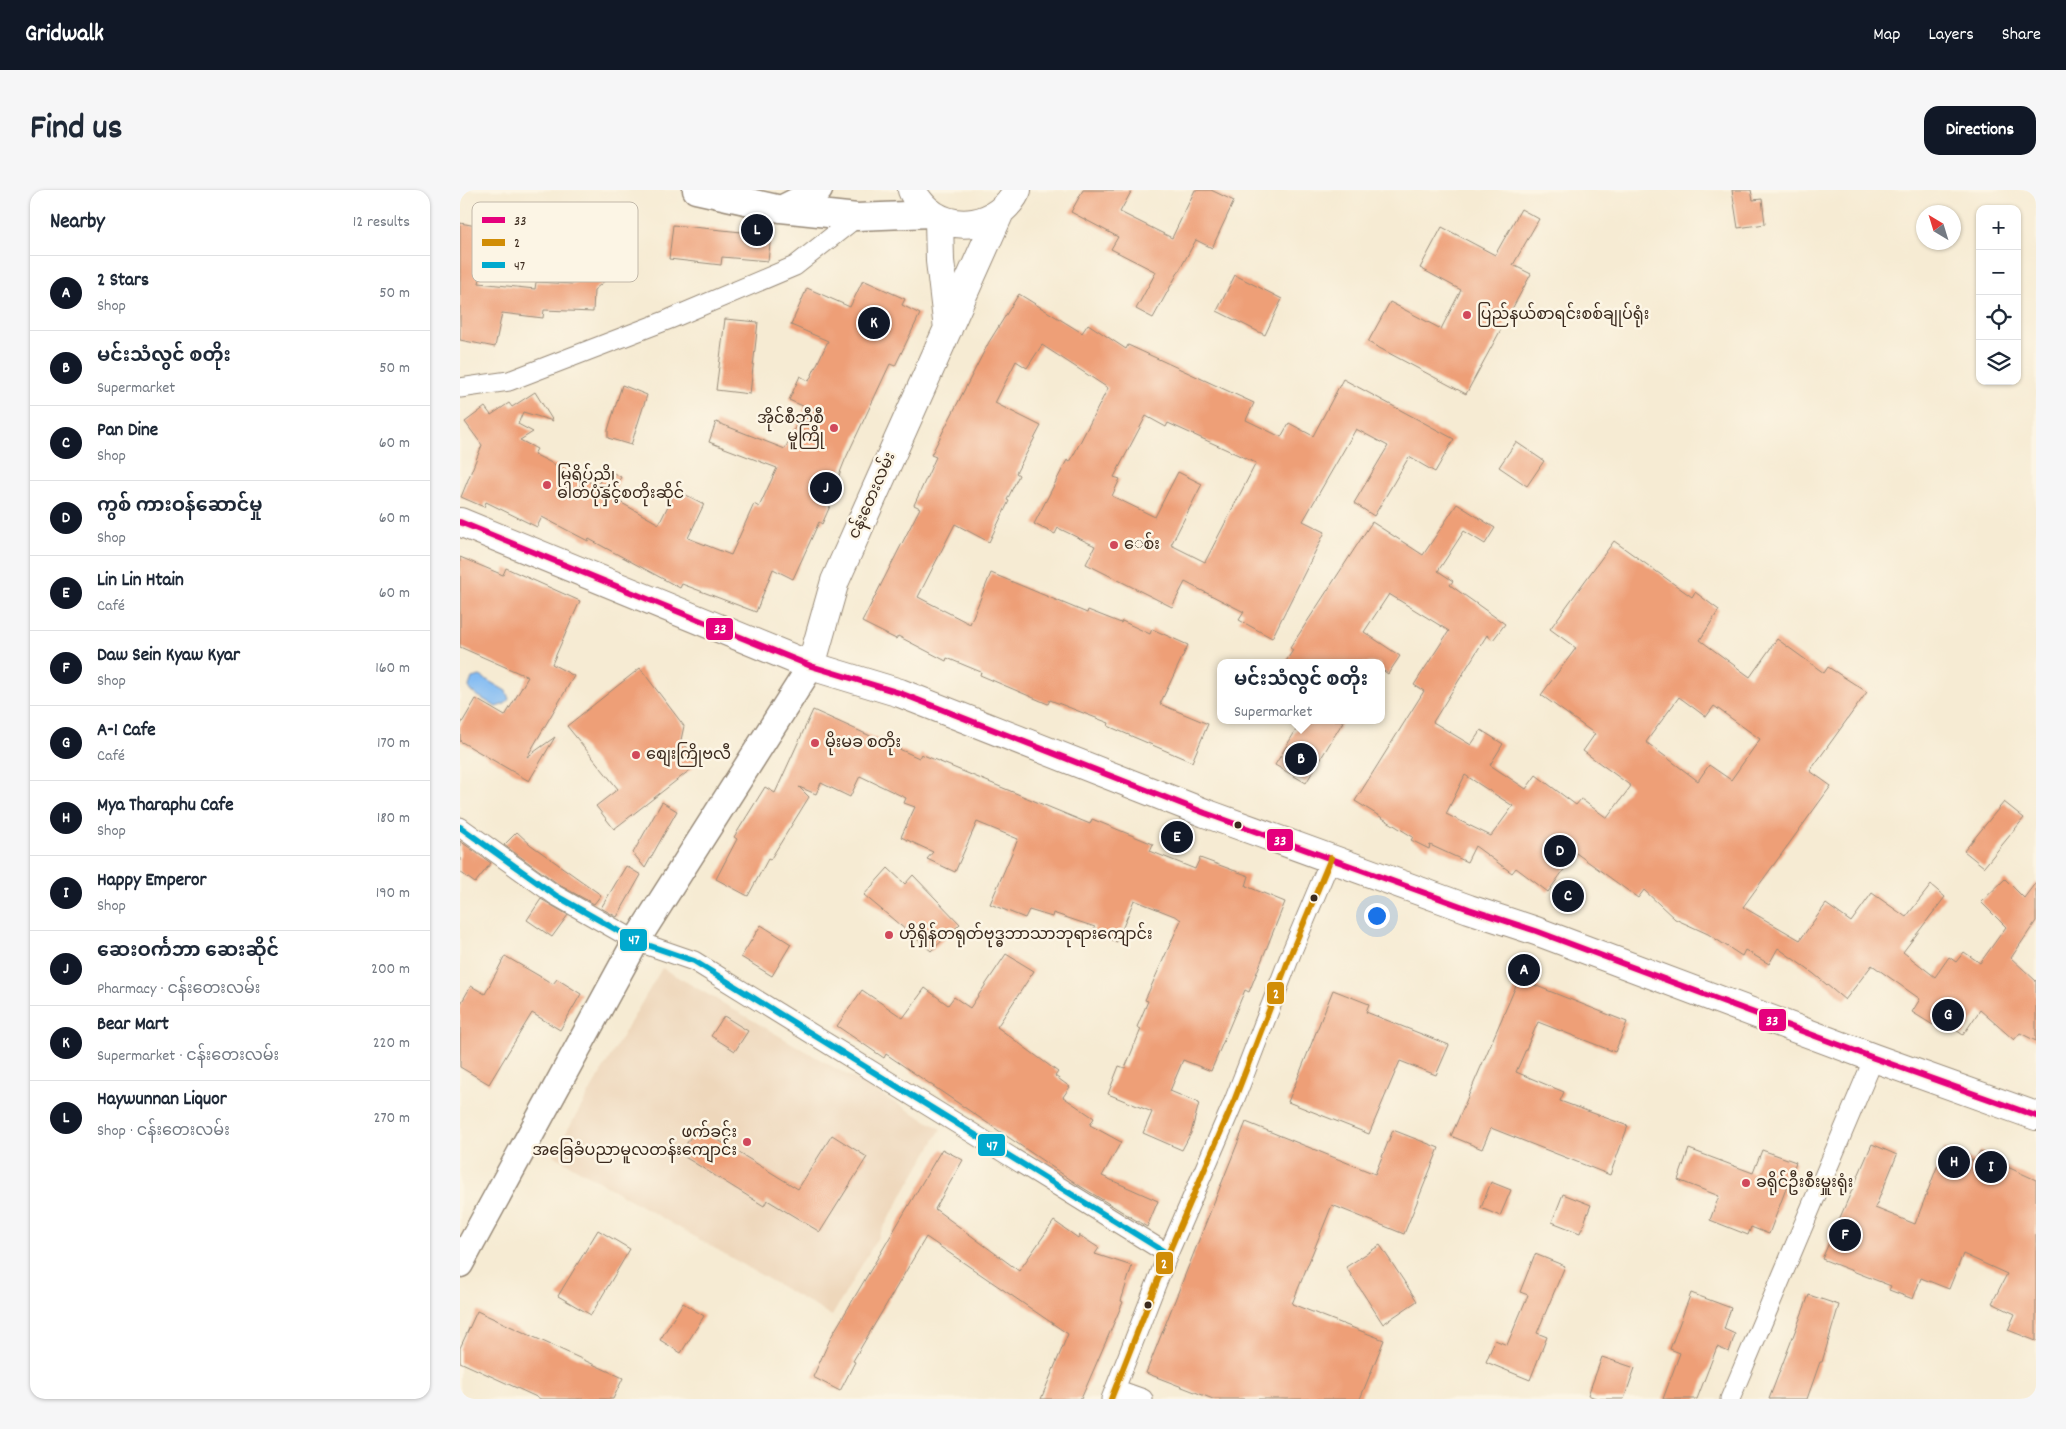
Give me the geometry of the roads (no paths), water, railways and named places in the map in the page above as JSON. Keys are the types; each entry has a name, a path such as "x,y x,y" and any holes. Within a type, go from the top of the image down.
{"main road":[{"path":"696,190 781,209 858,217 935,216 960,224 981,222 1000,212 1017,190"},
{"path":"781,209 819,190"},
{"path":"912,190 913,194 935,216 948,331"},
{"name":"ငန်းတေးလမ်း","path":"811,666 835,581 1000,212"},
{"path":"460,522 811,666 900,693 1205,813 1706,993 1874,1058 2036,1116"},
{"path":"460,1264 636,941 811,666"}],"street":[{"path":"460,388 509,381 670,319 794,266 858,217"},
{"path":"460,827 555,896 636,941 694,961 1168,1254"},
{"path":"1143,1399 1113,1394 1168,1254 1234,1101 1292,951 1331,858"},
{"path":"1730,1399 1874,1058"}],"water":[{"path":"480,676 506,691 509,699 505,704 496,707 470,691 469,686 472,678"}],"place":[{"name":"Haywunnan Liquor","path":"757,230"},
{"name":"ပြည်နယ်စာရင်းစစ်ချုပ်ရုံး","path":"1467,315"},
{"name":"Bear Mart","path":"874,323"},
{"name":"အိုင်စီဘီစီ မူကြို","path":"834,428"},
{"name":"မြရိပ်ညို ဓါတ်ပုံနှင့်စတိုးဆိုင်","path":"547,485"},
{"name":"ဆေးဝင်္ကဘာ ဆေးဆိုင်","path":"826,488"},
{"name":"ေစ်း","path":"1114,545"},
{"name":"မိုးမခ စတိုး","path":"815,743"},
{"name":"စျေးကြိုဗလီ","path":"636,755"},
{"name":"မင်းသံလွင် စတိုး","path":"1301,759"},
{"name":"Lin Lin Htain","path":"1177,837"},
{"name":"ကွစ် ကားဝန်ဆောင်မှု","path":"1560,851"},
{"name":"Pan Dine","path":"1568,896"},
{"name":"ဟိုရှိန်တရုတ်ဗုဒ္ဓဘာသာဘုရားကျောင်း","path":"889,935"},
{"name":"2 Stars","path":"1524,970"},
{"name":"A-1 Cafe","path":"1948,1015"},
{"name":"ဖက်ခင်း အခြေခံပညာမူလတန်းကျောင်း","path":"747,1142"},
{"name":"Mya Tharaphu Cafe","path":"1954,1162"},
{"name":"Happy Emperor","path":"1991,1167"},
{"name":"ခရိုင်ဦးစီးမှူးရုံး","path":"1746,1183"},
{"name":"Daw Sein Kyaw Kyar","path":"1845,1235"}]}
